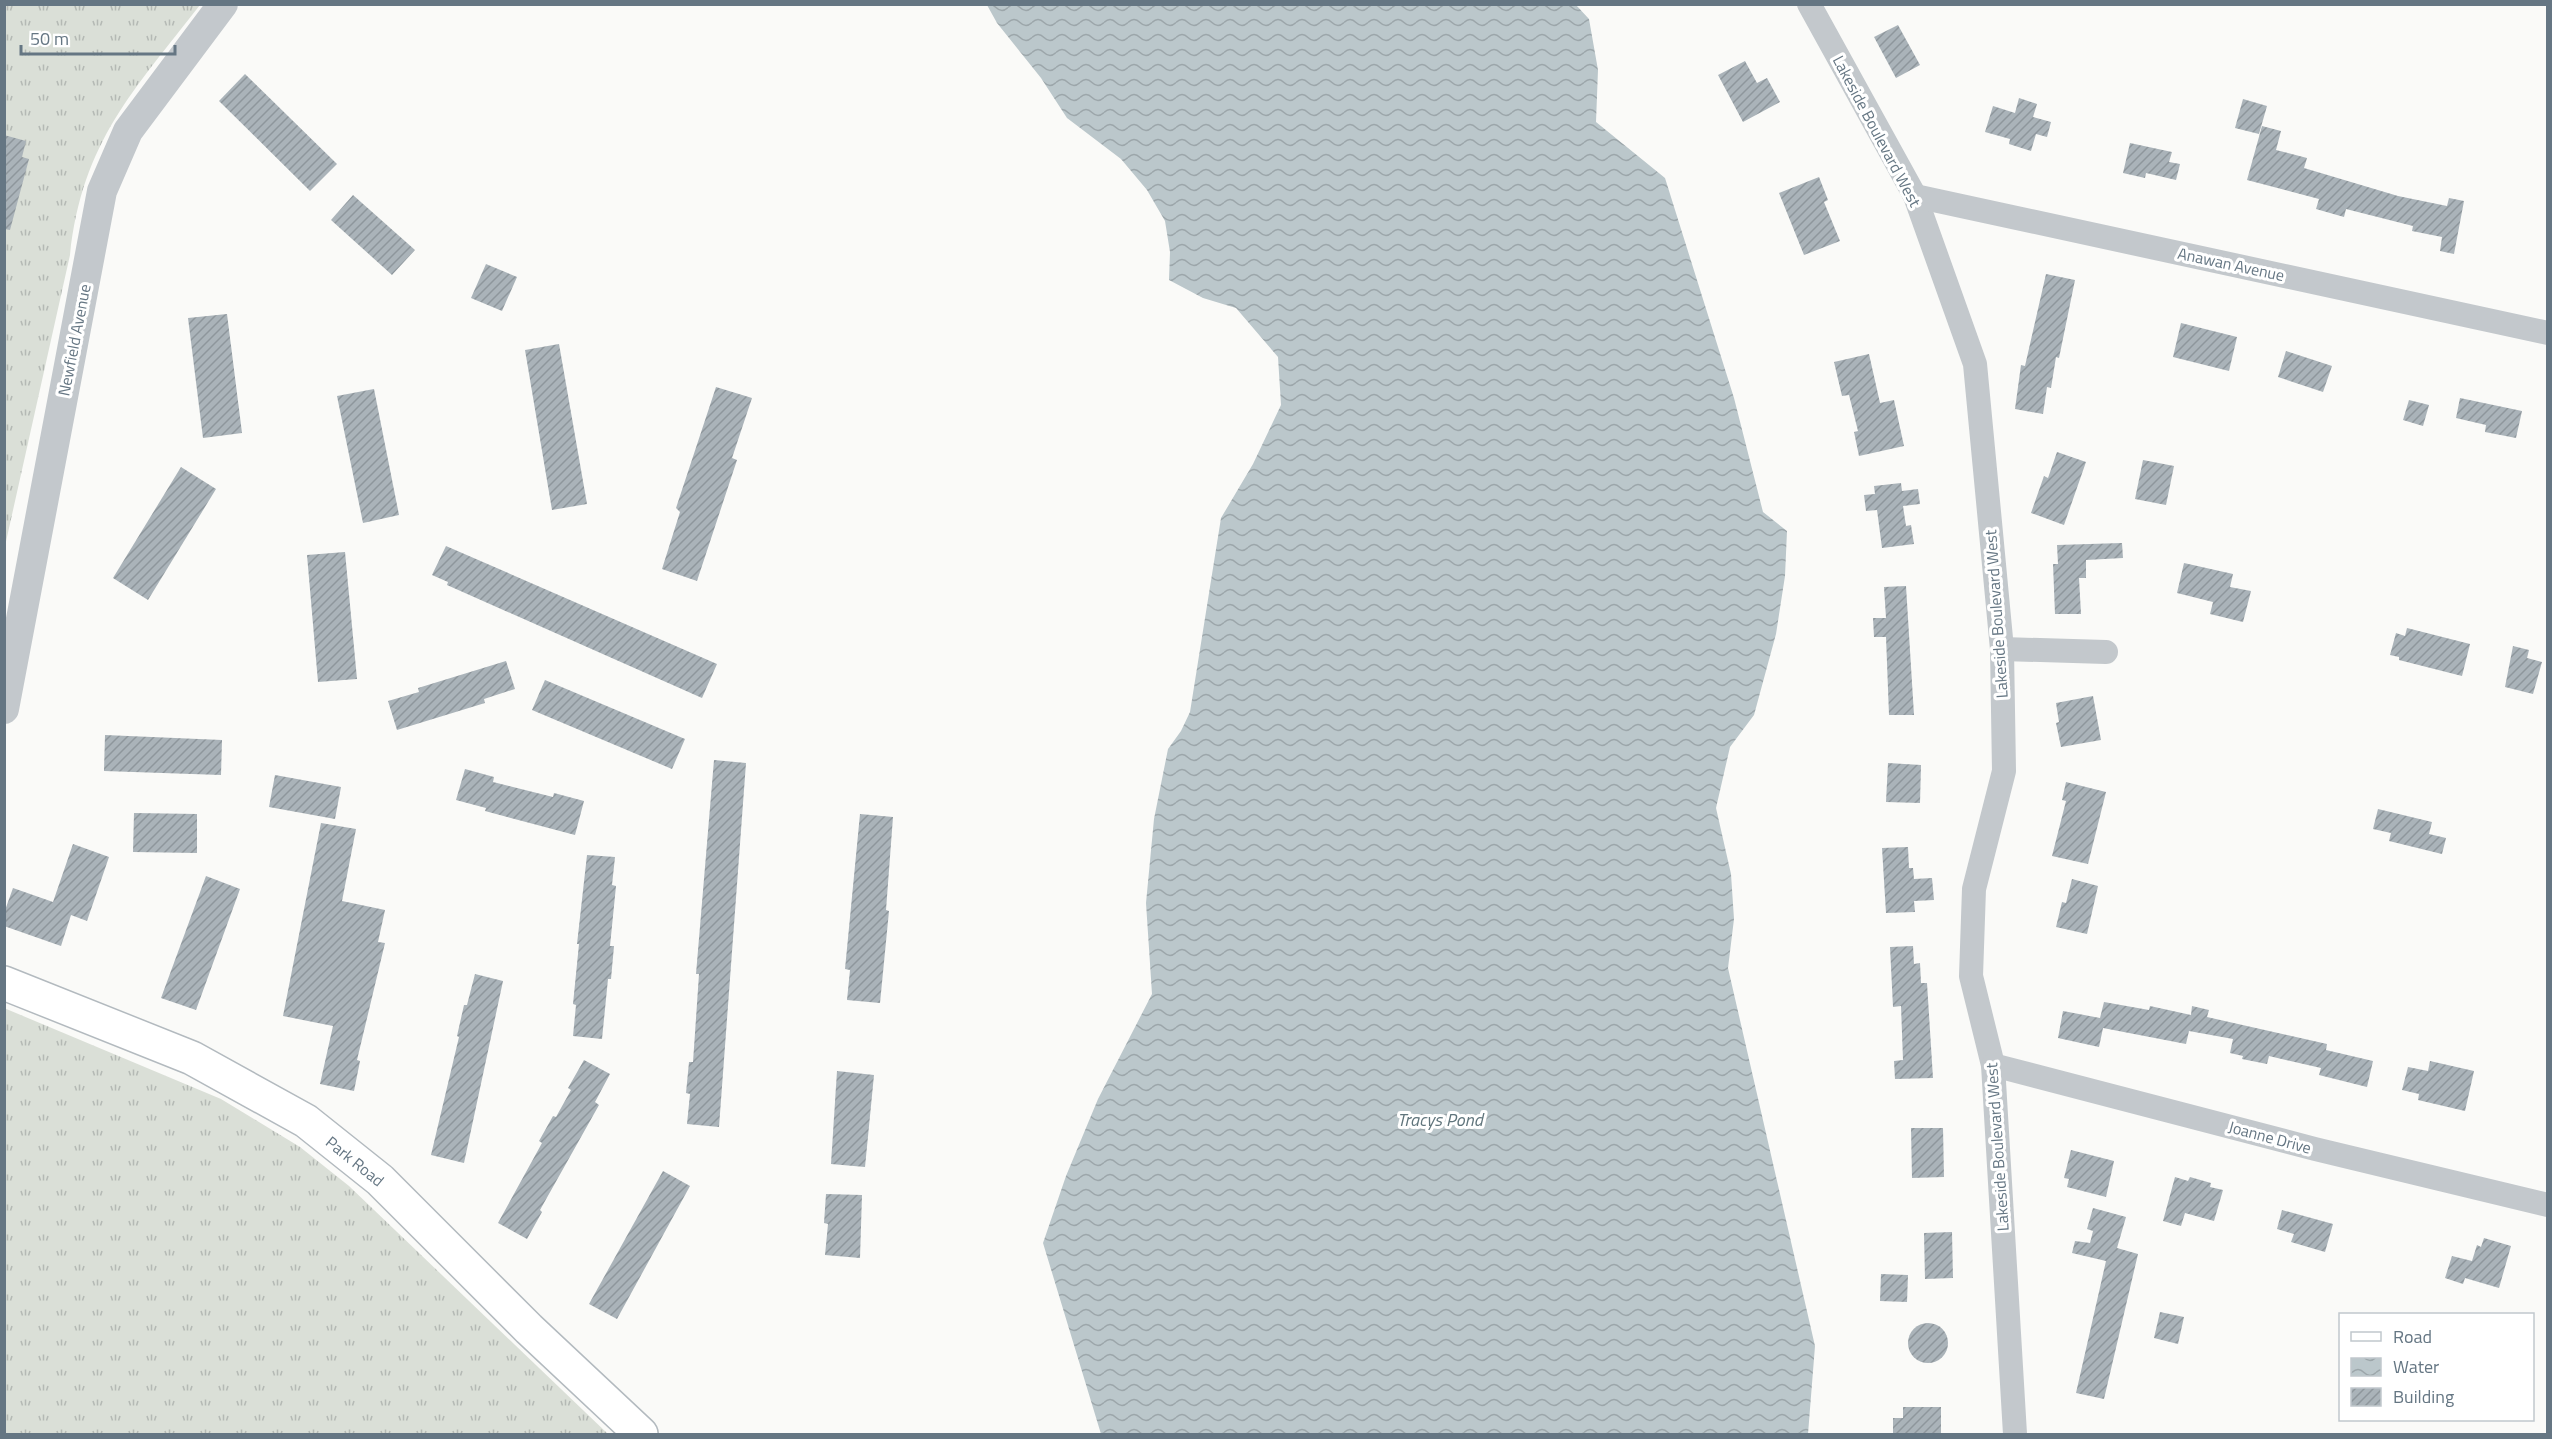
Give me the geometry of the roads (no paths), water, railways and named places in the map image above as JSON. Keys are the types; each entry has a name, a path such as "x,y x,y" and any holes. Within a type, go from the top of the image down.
{"main road":[{"name":"Park Road","path":"4,983 192,1058 306,1121 380,1180 529,1329 641,1434"}],"street":[{"name":"Newfield Avenue","path":"4,709 102,191 128,131 223,4"},
{"name":"Lakeside Boulevard West","path":"1809,4 1915,196 1975,364 2002,649 2004,771 1974,889 1971,976 1993,1065 2015,1434"},
{"name":"Anawan Avenue","path":"1915,196 2547,333"},
{"path":"2002,649 2106,652"},
{"name":"Joanne Drive","path":"1993,1065 2315,1149 2547,1205"}],"water":[{"name":"Tracys Pond","path":"987,5 1576,5 1589,19 1598,70 1596,122 1665,178 1734,398 1763,512 1787,531 1785,576 1776,634 1754,715 1730,747 1716,808 1731,874 1734,919 1728,968 1815,1346 1808,1434 1101,1434 1043,1243 1066,1176 1098,1099 1152,994 1146,903 1154,819 1168,749 1181,731 1190,712 1221,518 1253,464 1281,405 1278,357 1236,308 1203,298 1169,280 1170,252 1165,221 1147,190 1121,159 1067,118 1041,78 997,23"}]}
